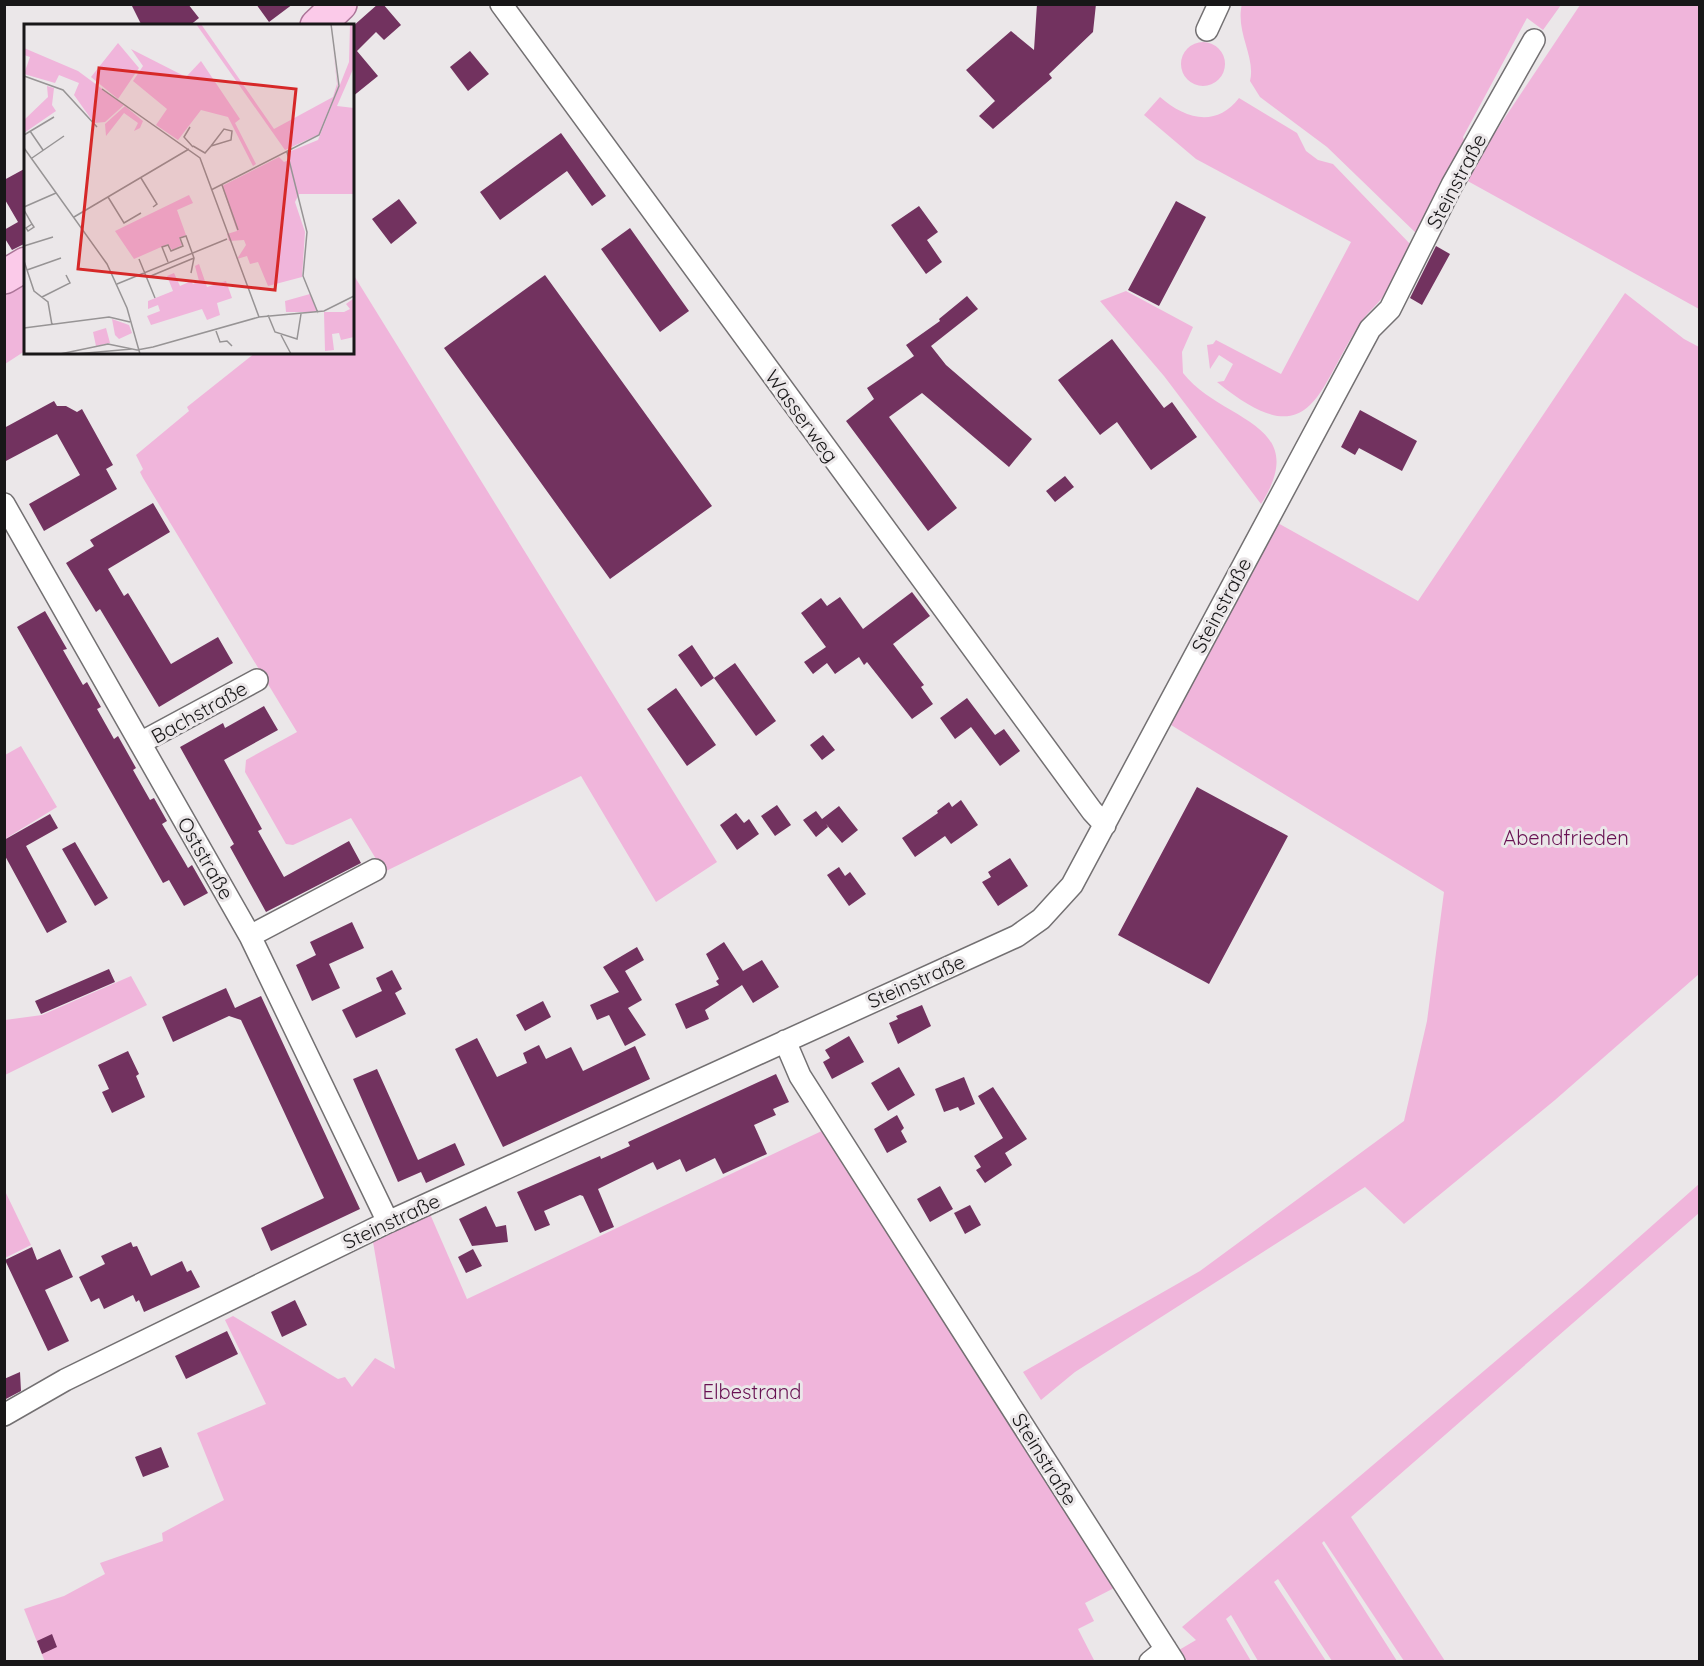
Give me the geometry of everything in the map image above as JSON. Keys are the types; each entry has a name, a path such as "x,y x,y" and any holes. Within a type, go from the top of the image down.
{"main road":[{"path":"319,24 340,4"},
{"path":"4,277 24,265"}],"street":[{"name":"Wasserweg","path":"501,4 1085,802 1105,825"},
{"path":"1207,30 1218,4"},
{"name":"Steinstraße","path":"4,1415 65,1380 388,1222 1017,936 1041,919 1072,885 1370,329 1390,309 1452,184 1534,40"},
{"name":"Oststraße","path":"4,504 250,936 388,1222"},
{"name":"Bachstraße","path":"140,744 257,680"},
{"path":"250,936 375,870"},
{"name":"Steinstraße","path":"785,1041 800,1076 1163,1658"}],"green space":[{"path":"1242,4 1561,5 1543,30 1527,18 1463,137 1466,146 1418,235 1327,147 1260,97 1250,81 1250,63 1241,24"},
{"path":"1580,5 1699,5 1699,309 1464,179"},
{"path":"1203,42 1219,48 1225,64 1219,80 1203,86 1187,80 1181,64 1187,48"},
{"path":"1160,97 1180,111 1200,117 1220,114 1239,98 1297,133 1306,151 1318,160 1333,164 1412,246 1382,298 1364,318 1348,343 1323,389 1310,405 1295,415 1275,415 1250,405 1217,382 1224,381 1233,364 1219,355 1210,369 1207,345 1213,344 1216,340 1281,374 1351,242 1196,159 1144,115"},
{"path":"354,276 717,862 656,902 581,776 384,872 351,818 293,845 286,844 245,772 246,760 297,732 143,478 140,472 143,469 136,455 189,411 187,407 254,354 354,354"},
{"path":"24,284 24,352 5,364 5,296"},
{"path":"1126,291 1193,327 1182,352 1183,373 1199,389 1256,426 1269,439 1276,456 1274,477 1261,504 1164,376 1100,301"},
{"name":"Abendfrieden","path":"1625,293 1684,339 1699,347 1699,974 1555,1100 1404,1224 1365,1187 1075,1372 1041,1400 1023,1372 1200,1271 1404,1121 1427,1021 1444,892 1171,725 1276,522 1418,601"},
{"path":"21,746 57,807 5,839 5,755"},
{"path":"131,976 147,1005 5,1075 5,1020 42,1015"},
{"name":"Elbestrand","path":"826,1129 1118,1586 1085,1603 1094,1621 1078,1629 1095,1662 45,1662 24,1609 64,1596 105,1574 100,1563 163,1541 162,1533 224,1500 197,1433 266,1404 225,1320 233,1316 338,1379 345,1377 352,1387 375,1358 395,1369 373,1242 430,1214 467,1299"},
{"path":"1699,1184 1699,1213 1351,1517 1445,1661 1404,1661 1324,1541 1322,1543 1397,1661 1332,1661 1278,1579 1274,1582 1326,1661 1258,1661 1231,1615 1226,1619 1251,1661 1179,1661 1179,1650 1196,1640 1182,1627 1583,1287"},
{"path":"4,1189 31,1245 5,1258 4,1258"}],"building":[{"path":"131,4 188,4 199,18 192,24 141,24"},
{"path":"256,4 293,4 269,22"},
{"path":"378,4 383,4 401,25 384,40 376,32 357,51 378,76 354,95 354,25"},
{"path":"1037,4 1096,4 1093,32 1049,74 1052,78 993,129 979,116 995,101 966,70 1011,31 1034,50"},
{"path":"470,51 489,74 468,91 450,67"},
{"path":"561,133 606,196 592,206 567,171 500,220 480,192"},
{"path":"24,169 24,244 12,250 4,237 4,230 18,222 4,198 4,180"},
{"path":"399,199 417,223 391,244 372,219"},
{"path":"1176,201 1206,217 1159,306 1128,290"},
{"path":"919,206 938,232 927,240 942,262 926,274 891,225"},
{"path":"630,228 689,311 660,332 601,249"},
{"path":"1436,246 1450,254 1422,305 1410,298"},
{"path":"545,275 712,506 610,579 444,348"},
{"path":"967,296 978,309 931,346 946,365 1032,439 1009,467 922,393 889,417 957,508 928,531 846,421 874,399 867,388 914,356 906,345 940,321 939,319"},
{"path":"1112,339 1164,408 1172,402 1197,437 1151,470 1117,422 1100,435 1058,380"},
{"path":"54,401 57,406 66,406 77,412 82,409 113,465 106,469 117,489 44,531 29,504 80,475 57,434 4,462 4,428"},
{"path":"1360,410 1417,441 1402,471 1359,448 1355,455 1341,447"},
{"path":"1065,476 1074,487 1055,502 1046,491"},
{"path":"153,503 170,532 108,569 124,596 128,593 171,664 218,637 233,663 159,707 100,609 96,612 66,563 94,546 90,540"},
{"path":"912,592 930,616 893,644 924,685 921,687 933,704 912,719 867,662 864,665 859,657 835,674 827,663 813,674 804,662 826,647 801,613 821,598 827,606 840,597 863,629"},
{"path":"45,611 67,649 63,650 83,685 87,682 101,707 97,709 114,739 118,736 150,800 154,798 167,821 162,824 188,868 192,865 208,893 184,906 169,880 163,883 17,627"},
{"path":"692,645 714,678 701,687 678,655"},
{"path":"735,663 776,721 756,736 714,678"},
{"path":"676,688 716,745 687,766 647,709"},
{"path":"967,698 995,735 1004,729 1020,751 1000,766 971,727 955,739 940,718"},
{"path":"264,706 278,730 224,760 262,829 258,831 284,877 349,841 361,863 266,912 230,847 234,844 180,747 223,723 225,728"},
{"path":"823,735 835,750 822,760 810,745"},
{"path":"1197,787 1288,836 1209,984 1118,935"},
{"path":"961,800 978,825 951,844 945,836 915,857 902,838 938,813 937,811 949,802 952,807"},
{"path":"777,805 791,825 775,836 761,816"},
{"path":"839,806 858,830 842,843 826,824 828,827 816,837 803,820 816,811 822,819"},
{"path":"736,813 744,823 749,819 759,834 737,850 720,825"},
{"path":"50,814 58,828 26,846 67,922 47,933 4,854 4,840"},
{"path":"75,842 108,898 95,906 62,849"},
{"path":"1010,858 1028,886 998,906 982,882 991,877 988,872"},
{"path":"839,867 845,876 850,872 866,894 849,906 827,875"},
{"path":"352,922 364,948 329,964 340,988 312,1001 296,965 316,955 310,942"},
{"path":"724,942 743,971 762,960 779,987 753,1003 742,985 705,1010 709,1019 686,1029 675,1004 719,985 716,981 719,979 706,954"},
{"path":"637,947 644,960 625,971 642,1000 628,1008 646,1035 625,1046 609,1015 597,1020 590,1005 619,992 603,967"},
{"path":"109,969 115,982 41,1014 35,1001"},
{"path":"392,970 402,989 395,993 406,1014 356,1038 342,1010 382,991 376,978"},
{"path":"226,988 235,1008 261,996 360,1209 271,1251 261,1228 324,1198 265,1071 241,1020 229,1016 173,1042 162,1017"},
{"path":"543,1001 551,1017 525,1031 516,1015"},
{"path":"922,1005 931,1026 898,1044 889,1023 898,1019 896,1016"},
{"path":"849,1036 864,1062 832,1079 823,1062 830,1058 825,1050"},
{"path":"477,1038 497,1077 527,1063 523,1053 539,1045 546,1059 571,1047 583,1071 635,1046 650,1079 503,1147 455,1049"},
{"path":"128,1051 139,1074 136,1076 145,1097 112,1113 102,1092 109,1089 98,1065"},
{"path":"899,1067 915,1095 888,1111 871,1083"},
{"path":"377,1069 418,1160 455,1143 465,1165 426,1183 421,1172 398,1182 353,1079"},
{"path":"776,1074 789,1102 773,1109 776,1115 754,1125 767,1154 723,1174 715,1158 686,1172 680,1159 657,1170 653,1162 598,1189 614,1227 600,1233 583,1196 580,1195 544,1211 550,1225 535,1231 517,1192 600,1156 601,1159 630,1146 628,1142"},
{"path":"964,1077 975,1104 960,1111 958,1107 944,1112 935,1089"},
{"path":"993,1087 1027,1139 1005,1153 1012,1165 985,1183 976,1170 981,1167 974,1156 1003,1138 978,1096"},
{"path":"897,1115 904,1128 901,1131 907,1142 887,1153 874,1129"},
{"path":"940,1186 953,1209 930,1222 917,1199"},
{"path":"970,1205 981,1225 965,1234 954,1213"},
{"path":"486,1206 496,1227 506,1225 508,1242 472,1246 459,1219"},
{"path":"131,1242 133,1247 137,1246 151,1276 182,1261 187,1272 191,1270 200,1287 144,1312 139,1300 136,1302 133,1295 104,1309 99,1298 91,1302 79,1277 105,1264 101,1256"},
{"path":"32,1247 37,1260 60,1249 73,1277 45,1290 69,1341 48,1351 5,1260"},
{"path":"473,1249 482,1266 466,1273 458,1257"},
{"path":"295,1300 307,1325 282,1337 271,1312"},
{"path":"227,1331 238,1354 186,1379 175,1356"},
{"path":"20,1372 21,1391 4,1400 4,1379"},
{"path":"161,1447 169,1467 143,1477 135,1457"},
{"path":"52,1634 57,1647 42,1654 37,1641"}]}
